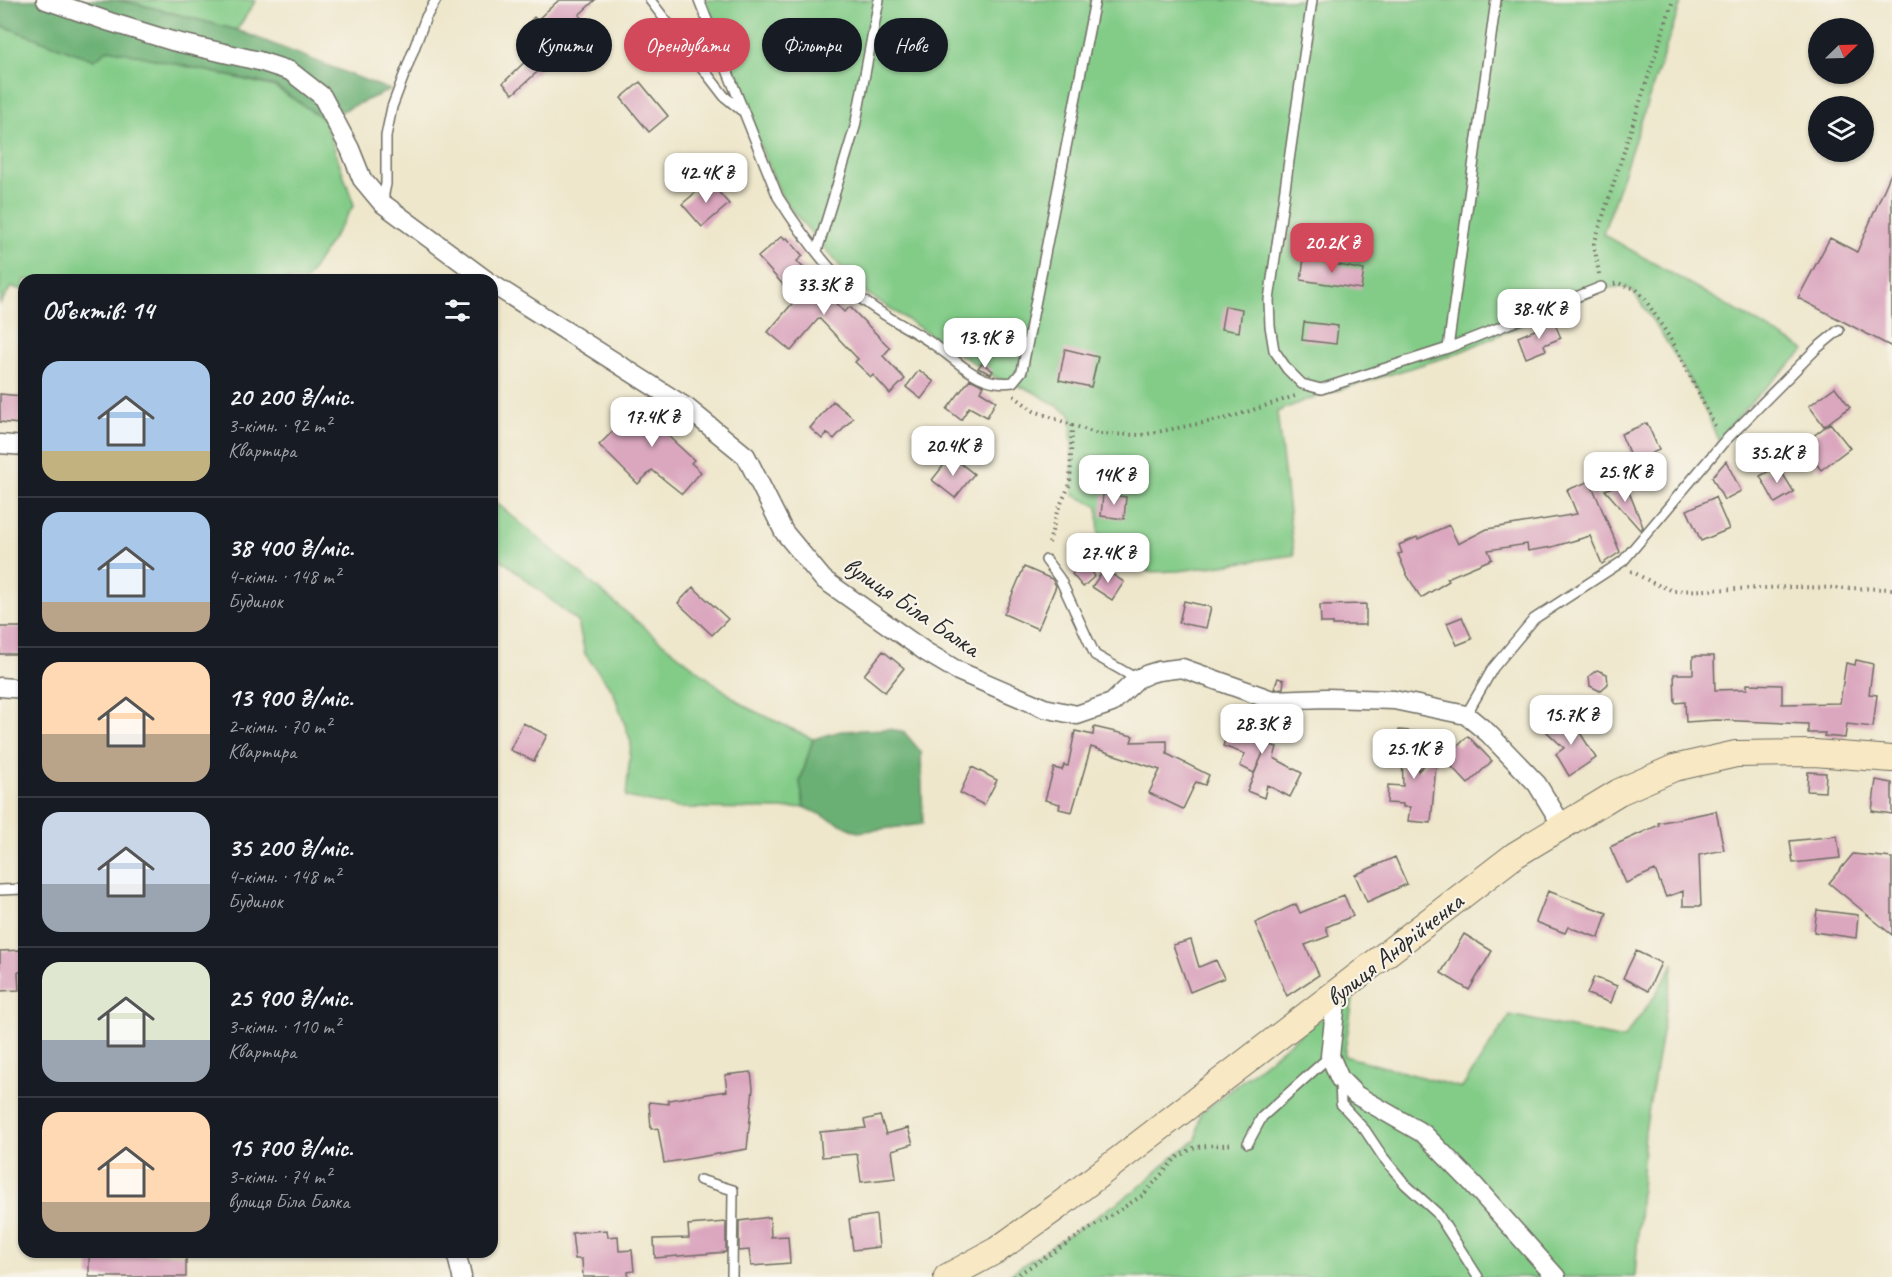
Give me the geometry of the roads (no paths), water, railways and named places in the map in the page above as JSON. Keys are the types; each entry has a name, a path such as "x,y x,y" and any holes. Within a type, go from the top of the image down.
{"street":[{"path":"46,0 172,41 290,71 322,96 350,149 362,179 382,203 478,274"},
{"name":"вулиця Біла Балка","path":"498,288 686,407 746,456 784,532 823,579 926,652 958,671 1044,708 1077,715 1112,703 1137,679 1158,671 1182,668 1272,700 1326,698 1394,700 1466,715 1488,733 1537,784 1562,825"},
{"path":"0,444 18,446"},
{"path":"1,691 18,690"},
{"name":"вулиця Андрійченка","path":"947,1277 997,1250 1057,1207 1515,855 1619,792 1674,768 1736,754 1814,753 1892,759"},
{"path":"1337,993 1330,1056 1340,1079 1356,1095 1424,1134 1472,1183 1556,1277"},
{"path":"457,1258 462,1277"}],"lane":[{"path":"382,203 386,184 386,136 392,106 426,17 436,0"},
{"path":"650,0 724,96 743,112"},
{"path":"699,0 778,197 817,251 862,300 933,343 984,381 1000,384 1013,382 1022,371 1095,0"},
{"path":"817,251 855,127 879,0"},
{"path":"1312,0 1269,300 1274,350 1287,369 1302,384 1321,389 1448,348 1601,286"},
{"path":"1448,348 1496,0"},
{"path":"1466,715 1492,668 1534,618 1623,561 1722,444 1816,349 1839,330"},
{"path":"1046,560 1060,579 1095,655 1137,679"},
{"path":"0,890 18,889"},
{"path":"1248,1143 1262,1117 1330,1056"},
{"path":"1340,1079 1341,1104 1365,1130 1405,1184 1437,1213 1478,1277"},
{"path":"700,1180 733,1190 732,1277"}]}
